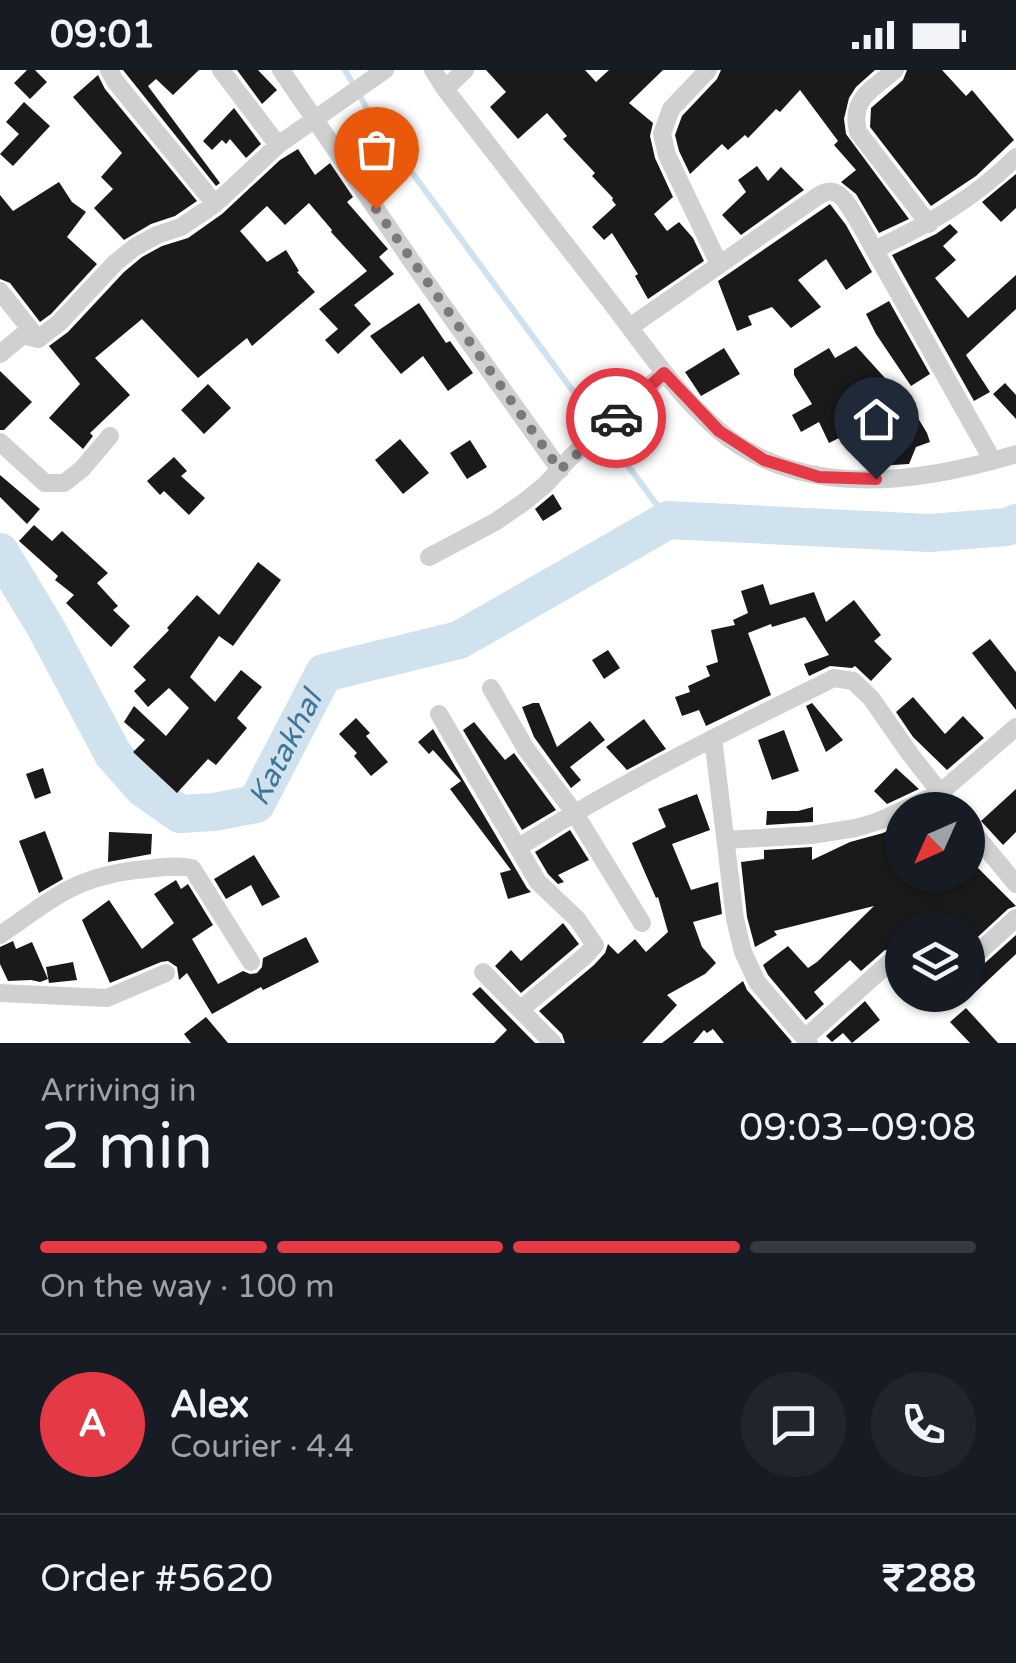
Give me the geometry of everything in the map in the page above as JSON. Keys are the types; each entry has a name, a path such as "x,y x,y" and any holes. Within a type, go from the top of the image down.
{"street":[{"path":"109,70 215,204"},
{"path":"221,70 278,144"},
{"path":"281,70 319,115 417,269 565,464"},
{"path":"0,354 23,336 38,339 59,324 134,246 181,227 215,204 278,144 385,70"},
{"path":"433,70 664,373 719,431 764,460 819,477 876,479 940,474 1016,454"},
{"path":"445,89 465,70"},
{"path":"708,70 671,109 662,134 667,155 718,264"},
{"path":"895,70 861,100 855,108 855,119 858,132 929,224"},
{"path":"874,250 956,207 1016,157"},
{"path":"630,327 826,190 832,190 843,197 993,461"},
{"path":"0,292 38,339"},
{"path":"429,557 495,522 544,485 664,373"},
{"path":"0,442 46,483 64,483 82,469 110,436"},
{"path":"520,847 574,812 834,678 853,681 871,698 939,792"},
{"path":"491,688 526,748 574,812 642,924"},
{"path":"439,714 538,882 578,919 595,945 521,1009"},
{"path":"941,792 1016,728"},
{"path":"713,738 735,919 743,952 757,982 807,1041 885,967"},
{"path":"726,840 811,836 885,818"},
{"path":"985,847 1016,884"},
{"path":"0,935 79,883 125,871 181,866 192,868 251,962"},
{"path":"985,946 1016,918"},
{"path":"483,972 553,1043"},
{"path":"0,992 106,998 166,974"}],"building":[{"path":"27,70 35,70 47,82 30,99 14,83"},
{"path":"123,70 199,70 173,95 156,79 148,86 220,183 216,186"},
{"path":"237,70 258,70 277,90 262,104"},
{"path":"486,70 585,70 596,82 609,70 663,70 629,103 653,123 650,136 655,158 673,197 654,214 667,231 679,222 693,238 704,261 648,299 635,276 638,274 612,233 604,240 592,227 616,205 613,198 563,139 567,136 547,113 518,139 490,107 506,92"},
{"path":"721,70 875,70 849,98 844,119 846,134 909,219 879,233 856,194 841,182 856,170 834,145 838,141 800,90 748,138 745,135 728,150 722,144 690,174 675,135 682,116"},
{"path":"907,70 942,70 966,96 972,90 1014,140 976,176 931,206 870,127 871,108 903,80"},
{"path":"98,75 105,89 197,201 124,240 94,208 113,189 101,177 122,153 73,97"},
{"path":"24,102 50,126 13,166 0,154 19,134 6,122"},
{"path":"234,108 261,144 246,158 230,139 226,144 222,140 212,150 203,141"},
{"path":"298,149 315,175 330,163 353,197 347,202 388,249 379,257 394,274 354,305 371,324 338,354 325,340 338,329 319,309 367,271 309,203 285,225 267,206 240,231 267,262 286,250 297,272 315,292 252,346 247,338 198,378 142,319 95,358 130,395 90,433 93,436 83,449 49,418 80,384 49,346 68,332 142,257 188,238"},
{"path":"757,166 768,181 781,167 804,190 741,235 722,215 746,192 738,180"},
{"path":"1016,174 1016,208 1001,222 982,202"},
{"path":"59,182 72,202 86,212 67,237 97,264 40,322 10,283 0,279 0,195 13,211"},
{"path":"830,204 872,272 846,290 826,259 798,280 821,307 791,328 772,307 748,316 752,325 737,331 718,281"},
{"path":"950,224 958,232 943,246 956,260 935,278 968,318 1016,275 1016,309 966,355 990,392 974,401 892,255"},
{"path":"889,301 930,374 911,386 866,314"},
{"path":"419,303 446,343 450,341 473,373 448,391 423,356 401,374 370,336"},
{"path":"856,346 894,388 898,385 927,433 930,442 916,447 909,464 877,466 863,461 847,434 829,443 819,422 801,432 792,415 812,404 794,369 829,348 835,358"},
{"path":"724,348 740,374 701,396 685,372"},
{"path":"0,371 32,402 4,430 0,430"},
{"path":"1005,383 1016,395 1016,419 993,394"},
{"path":"208,384 231,408 204,434 181,410"},
{"path":"400,439 429,473 403,494 375,460"},
{"path":"470,440 487,467 467,479 450,453"},
{"path":"174,457 187,471 181,476 205,498 189,515 147,481"},
{"path":"0,475 40,509 27,524 0,497"},
{"path":"553,494 562,509 543,521 535,509"},
{"path":"34,525 52,541 62,531 108,573 97,583 118,606 113,610 130,626 111,647 66,603 74,595 55,580 58,576 19,541"},
{"path":"258,562 281,580 233,646 219,636 190,677 215,702 241,670 262,687 237,718 247,728 216,765 208,759 177,793 133,752 145,740 124,722 134,706 166,736 189,708 169,688 148,707 134,691 146,680 133,667 197,595 219,615"},
{"path":"763,584 770,605 814,592 826,622 854,600 881,635 874,641 892,659 871,681 855,666 830,666 809,676 804,664 829,655 805,617 772,627 771,624 748,633 771,695 706,726 699,710 682,716 675,697 690,692 688,686 710,676 706,666 718,662 711,630 735,625 733,620 748,613 741,591"},
{"path":"990,639 1016,672 1016,710 972,653"},
{"path":"608,650 620,668 604,679 592,660"},
{"path":"913,697 945,734 963,716 984,738 947,770 913,737 896,712"},
{"path":"539,703 557,747 590,721 605,740 570,767 581,780 571,788 534,737 522,707"},
{"path":"812,703 843,740 826,752 806,706"},
{"path":"356,718 388,762 371,776 339,734"},
{"path":"644,719 666,749 627,770 606,747"},
{"path":"474,722 505,760 514,753 556,810 522,830 463,730"},
{"path":"433,729 531,892 508,899 500,873 511,870 450,789 461,781 433,750 429,754 418,742"},
{"path":"784,730 799,771 772,780 758,740"},
{"path":"43,768 51,793 35,799 26,774"},
{"path":"896,768 919,789 885,792 885,802 874,791"},
{"path":"1016,789 1016,832 1003,845 985,825 985,817"},
{"path":"697,794 710,830 672,844 691,890 718,882 722,914 693,922 702,947 716,963 705,974 667,995 677,1005 642,1043 565,1043 562,1034 539,1011 594,965 608,944 618,954 635,939 646,952 668,932 658,897 632,843 666,827 658,809"},
{"path":"813,807 813,822 766,825 767,811"},
{"path":"570,830 589,860 558,875 564,882 558,884 535,852"},
{"path":"45,831 63,879 39,893 19,841"},
{"path":"109,832 152,834 151,854 108,862"},
{"path":"883,833 885,892 985,892 985,875 1016,906 985,930 985,912 885,912 885,950 861,971 850,960 814,992 824,1004 806,1020 763,965 788,946 808,968 874,906 774,931 777,935 755,947 747,917 741,862 764,859 764,850 812,847 812,860 850,842"},
{"path":"254,855 280,897 262,906 251,885 226,899 214,879"},
{"path":"176,880 181,889 188,884 213,925 192,939 218,984 243,971 257,973 263,958 306,937 319,962 212,1014 187,973 179,980 177,967 168,961 110,983 82,920 109,900 142,949 174,923 154,894"},
{"path":"563,923 579,944 521,993 495,966 511,950 521,961"},
{"path":"1016,935 1016,954 985,983 985,963"},
{"path":"13,941 16,949 32,942 48,979 8,981 0,964 0,947"},
{"path":"73,962 77,980 49,983 46,967"},
{"path":"743,981 792,1042 724,1043 713,1029 707,1033 704,1030 693,1043 662,1043"},
{"path":"480,987 535,1043 494,1043 507,1030 472,994"},
{"path":"865,1001 880,1020 852,1043 843,1033 832,1042 826,1036"},
{"path":"961,1012 970,1012 998,1043 970,1043 950,1022"},
{"path":"206,1017 228,1043 191,1043 184,1034"}],"waterway":[{"name":"Katakhal","path":"345,70 374,121 668,520"},
{"name":"Katakhal","path":"0,552 46,628 113,754 143,788 180,814 256,804 324,673 459,640 668,520 929,533 1016,523"}],"way so far":[{"path":"376,209 560,470 616,418"}],"route":[{"path":"616,418 664,373 719,431 764,460 819,477 876,479"}]}
